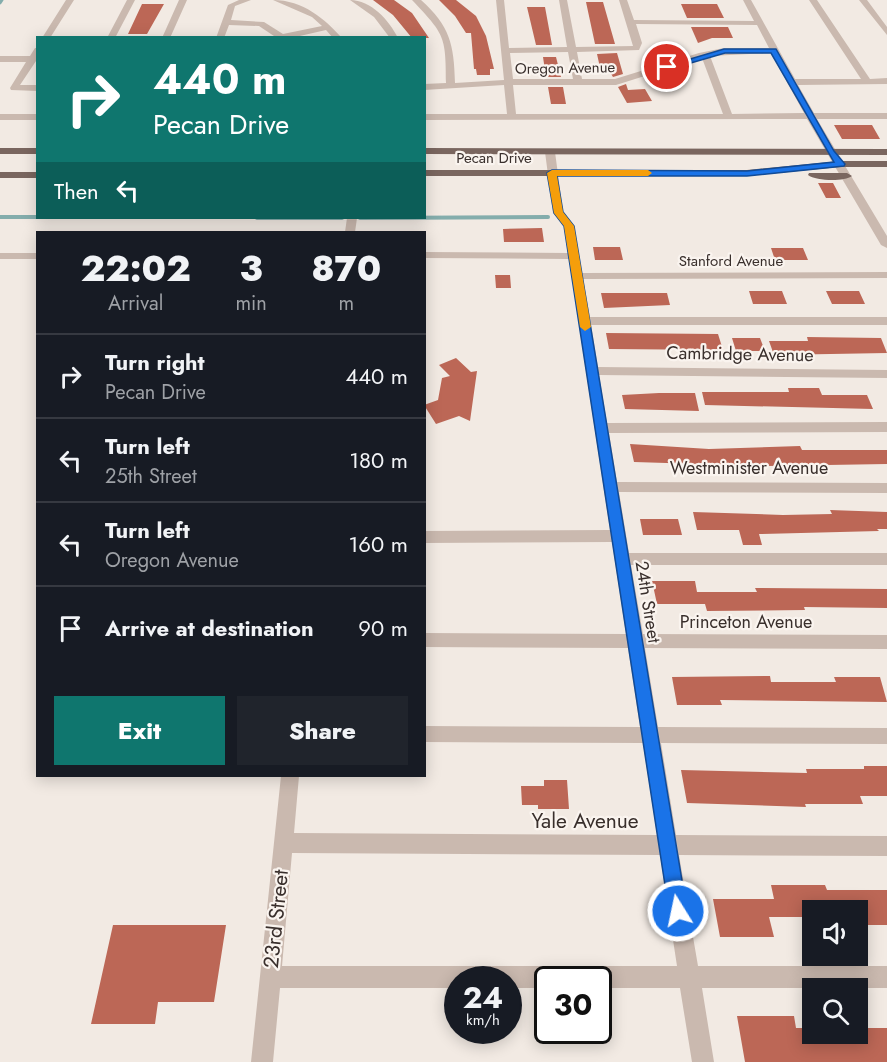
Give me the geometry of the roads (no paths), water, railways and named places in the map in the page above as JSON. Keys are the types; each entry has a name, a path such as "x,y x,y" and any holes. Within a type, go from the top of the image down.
{"main road":[{"path":"0,151 36,151"},
{"name":"Pecan Drive","path":"426,151 887,152"},
{"name":"Pecan Drive","path":"426,173 747,173 840,164 887,164"},
{"path":"747,173 847,176"},
{"path":"0,175 36,175"}],"street":[{"path":"47,36 70,0"},
{"path":"112,36 131,0"},
{"path":"167,36 183,0"},
{"path":"221,36 232,5 247,0"},
{"path":"277,0 315,15 330,27 337,36"},
{"path":"354,0 381,20 393,36"},
{"path":"416,0 431,12 450,43 451,87"},
{"path":"500,0 512,117"},
{"path":"563,0 578,82"},
{"path":"505,51 636,48 638,43 622,0"},
{"path":"747,0 830,152 840,164 885,239"},
{"path":"813,0 867,81"},
{"path":"863,0 887,33"},
{"path":"226,22 261,24 280,36"},
{"path":"630,22 760,23"},
{"path":"287,36 330,27"},
{"name":"Oregon Avenue","path":"426,87 510,82 616,82 724,51 774,51"},
{"path":"36,53 14,88 36,88"},
{"path":"705,55 729,117"},
{"path":"0,59 31,59"},
{"path":"791,82 887,81"},
{"path":"426,117 887,116"},
{"path":"0,117 36,117"},
{"name":"24th Street","path":"550,152 558,213 569,226 703,1062"},
{"path":"426,255 573,256"},
{"path":"0,256 36,256"},
{"name":"Stanford Avenue","path":"576,276 887,275"},
{"path":"584,321 887,321"},
{"name":"Cambridge Avenue","path":"593,370 887,374"},
{"path":"602,428 887,427"},
{"name":"Westminister Avenue","path":"611,487 887,488"},
{"path":"426,537 618,536"},
{"path":"622,559 887,559"},
{"name":"Princeton Avenue","path":"426,640 887,642"},
{"path":"426,734 887,736"},
{"name":"23rd Street","path":"262,1062 290,777"},
{"name":"Yale Avenue","path":"283,843 887,846"},
{"path":"270,977 887,976"}],"waterway":[{"path":"0,217 36,217"},
{"path":"426,218 548,217"}]}
